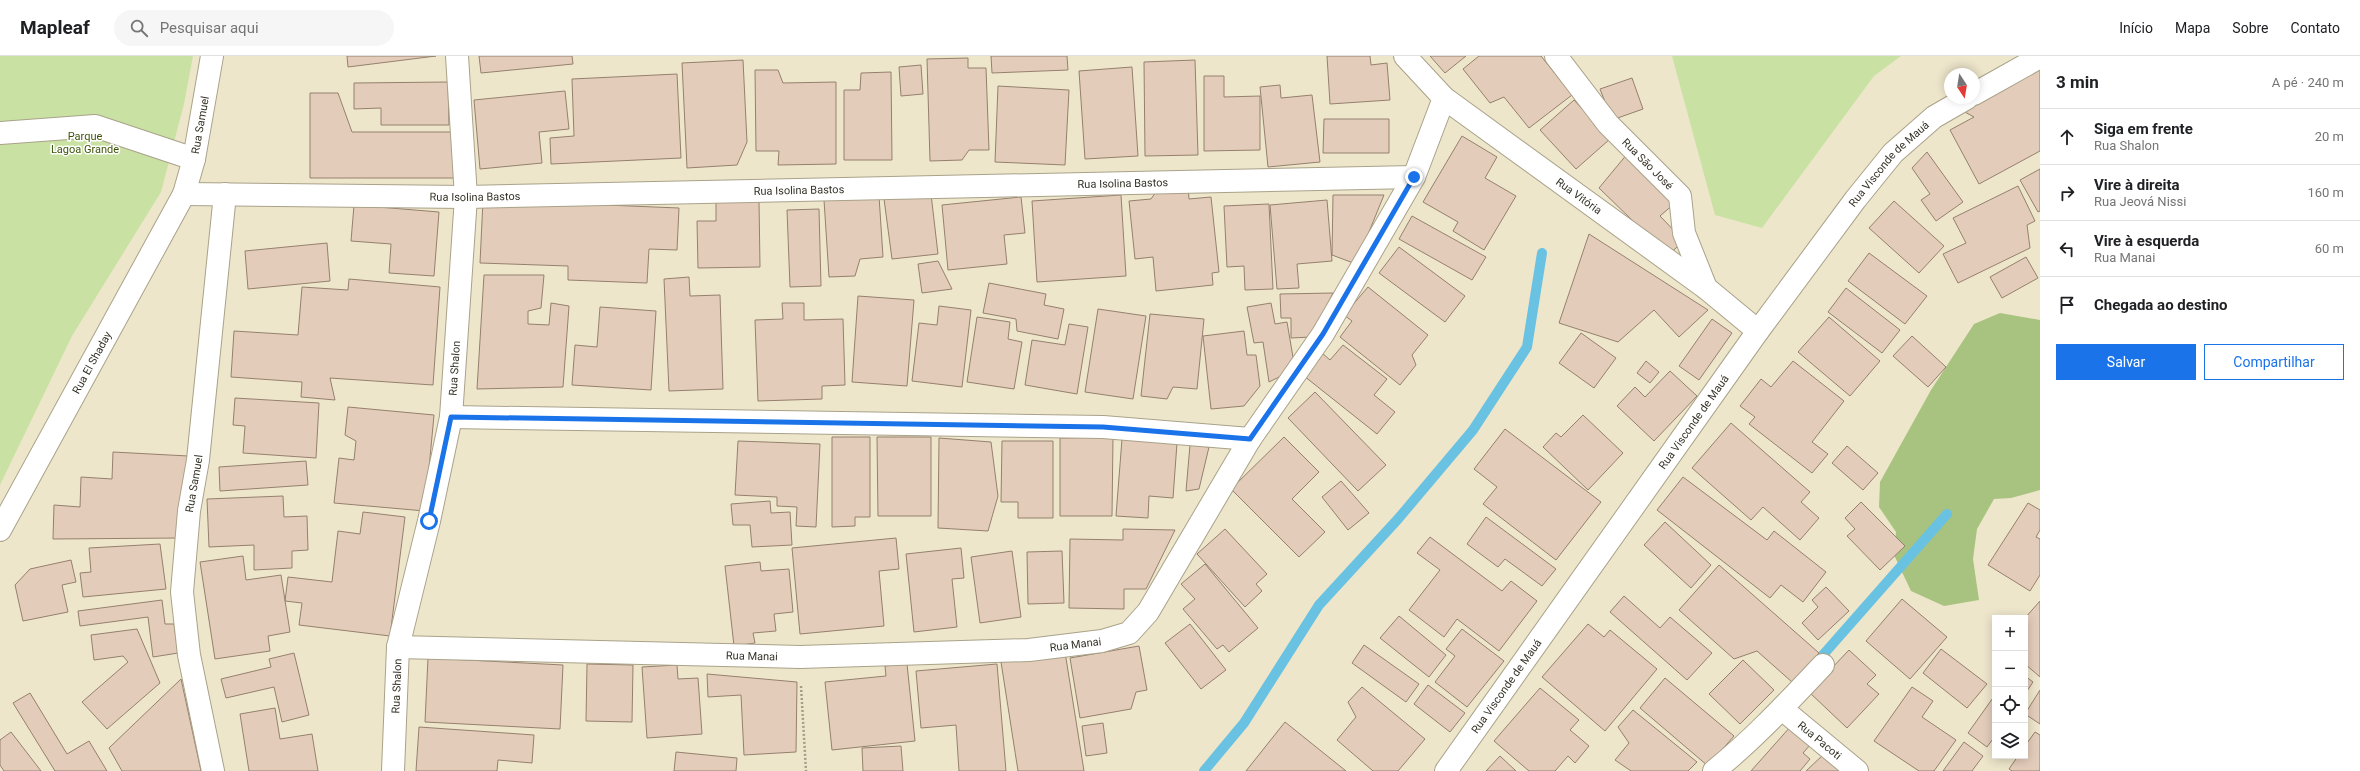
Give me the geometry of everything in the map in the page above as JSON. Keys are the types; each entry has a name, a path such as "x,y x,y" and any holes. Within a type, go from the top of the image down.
{"street":[{"name":"Rua Samuel","path":"184,194 194,159 212,56"},
{"name":"Rua Shalon","path":"393,771 398,647 429,521 451,417 466,197 457,56"},
{"name":"Rua Vitória","path":"1405,56 1444,98 1706,288 1758,331"},
{"name":"Rua São José","path":"1556,56 1608,124 1680,196 1684,233 1706,288"},
{"path":"1980,91 2040,57"},
{"name":"Rua Manai","path":"398,647 800,657 1029,650 1102,641 1129,633 1148,612 1250,439 1323,334 1414,177 1444,98"},
{"name":"Rua Visconde de Mauá","path":"1446,771 1758,331 1855,200 1893,153 1934,117 1957,104"},
{"path":"0,133 95,126 194,159"},
{"name":"Rua Isolina Bastos","path":"184,194 466,197 1414,177"},
{"name":"Rua El Shaday","path":"0,530 184,194"},
{"name":"Rua Samuel","path":"213,771 189,656 182,592 189,511 198,460 225,194"},
{"path":"451,417 1103,427 1250,439"},
{"path":"1714,771 1737,753 1782,709 1823,665"},
{"name":"Rua Pacoti","path":"1782,709 1857,771"}],"path":[{"path":"800,657 806,771"}],"green space":[{"name":"Parque Lagoa Grande","path":"0,56 193,56 184,104 161,192 72,336 0,485"},
{"path":"1672,56 1901,56 1874,76 1762,228 1715,215"},
{"path":"2000,313 2040,320 2040,490 2011,498 1994,499 1977,529 1973,559 1979,600 1944,606 1911,591 1894,555 1896,532 1879,507 1880,482 1931,390 1974,324"}],"building":[{"path":"347,56 436,56 348,67"},
{"path":"479,56 572,56 573,64 481,73"},
{"path":"991,56 1067,56 1068,70 992,73"},
{"path":"1327,56 1370,56 1371,65 1387,63 1390,100 1330,104"},
{"path":"1430,56 1466,56 1445,73"},
{"path":"1479,56 1541,56 1572,95 1529,128 1504,97 1490,103 1463,69"},
{"path":"968,58 968,68 986,68 989,150 969,150 962,160 930,161 927,59"},
{"path":"743,60 747,142 737,165 687,168 682,63"},
{"path":"1195,60 1198,155 1145,156 1144,62"},
{"path":"921,65 923,94 901,96 899,67"},
{"path":"1132,67 1138,156 1085,159 1079,71"},
{"path":"2040,68 2040,151 1979,184 1950,130 1974,117 1963,111 1976,104 1980,104 1980,102"},
{"path":"755,70 778,70 783,83 836,82 836,164 778,165 779,151 756,151"},
{"path":"891,72 892,160 844,160 844,90 860,90 861,73"},
{"path":"677,74 681,158 551,164 550,138 574,136 572,79"},
{"path":"1204,76 1224,76 1224,97 1260,96 1260,150 1204,151"},
{"path":"1632,78 1643,109 1612,120 1600,89"},
{"path":"448,82 449,125 381,125 381,108 354,109 354,83"},
{"path":"1280,85 1281,98 1312,95 1320,162 1268,167 1260,87"},
{"path":"998,86 1069,90 1065,165 995,162"},
{"path":"565,91 569,129 539,132 542,163 480,169 474,100"},
{"path":"310,93 338,93 352,132 455,132 455,178 310,178"},
{"path":"1574,100 1610,139 1576,169 1540,130"},
{"path":"1324,119 1389,119 1389,153 1323,153"},
{"path":"1462,136 1497,157 1485,178 1516,196 1484,250 1453,231 1458,222 1423,202"},
{"path":"1927,152 1963,202 1936,221 1921,200 1930,194 1912,168"},
{"path":"1628,153 1675,203 1660,216 1684,241 1668,255 1599,188"},
{"path":"2040,169 2040,211 2038,212 2020,180"},
{"path":"1188,186 1189,199 1211,197 1219,272 1212,273 1213,285 1156,291 1153,257 1135,259 1129,201 1151,199 1158,189"},
{"path":"2018,186 2035,221 2027,225 2030,248 1958,283 1943,254 1966,243 1953,218"},
{"path":"931,194 938,254 892,259 884,199"},
{"path":"1121,195 1126,276 1037,282 1032,201"},
{"path":"1333,195 1384,195 1356,264 1332,255"},
{"path":"879,196 883,257 860,259 855,276 829,277 824,200"},
{"path":"1021,197 1025,233 1004,235 1007,264 948,270 942,205"},
{"path":"483,200 679,208 677,250 649,249 647,283 568,280 568,266 480,263"},
{"path":"1327,200 1332,261 1297,264 1299,288 1277,289 1270,205"},
{"path":"759,201 760,267 698,268 697,221 716,221 716,202"},
{"path":"1894,201 1944,246 1919,273 1869,228"},
{"path":"1269,204 1273,289 1245,290 1244,266 1227,267 1224,206"},
{"path":"354,205 439,212 434,276 389,273 391,244 351,241"},
{"path":"819,209 821,286 790,287 787,210"},
{"path":"1412,216 1486,257 1472,280 1399,239"},
{"path":"1589,234 1708,310 1679,337 1654,310 1618,342 1559,323"},
{"path":"327,243 330,281 248,289 245,251"},
{"path":"1399,247 1465,296 1445,322 1379,273"},
{"path":"1869,253 1927,296 1905,324 1848,281"},
{"path":"2026,257 2038,278 2002,298 1990,277"},
{"path":"938,261 952,289 922,293 918,264"},
{"path":"484,275 544,275 541,308 528,311 528,324 549,325 551,303 569,306 563,387 477,389"},
{"path":"689,277 690,296 720,295 723,389 669,391 664,279"},
{"path":"349,279 440,287 433,385 330,378 335,400 301,397 302,382 231,377 234,331 298,335 302,287 348,290"},
{"path":"989,283 1046,294 1044,305 1064,309 1058,339 1017,331 1016,319 983,313"},
{"path":"1368,287 1428,335 1412,355 1416,365 1400,385 1340,337 1352,321 1344,315"},
{"path":"1846,288 1900,330 1882,353 1828,312"},
{"path":"1333,293 1311,337 1291,338 1291,318 1281,318 1280,294"},
{"path":"858,296 914,300 907,386 852,382"},
{"path":"782,303 804,303 804,320 843,319 845,385 822,386 822,399 758,401 755,320 783,319"},
{"path":"1271,303 1275,324 1287,322 1295,369 1269,382 1263,342 1254,343 1247,307"},
{"path":"939,306 971,310 962,387 912,381 919,323 937,325"},
{"path":"600,307 656,311 651,390 572,385 575,345 597,347"},
{"path":"1098,309 1146,316 1133,399 1085,392"},
{"path":"1150,314 1204,319 1197,389 1173,387 1167,399 1141,396"},
{"path":"977,317 1010,322 1008,339 1022,342 1014,389 967,382"},
{"path":"1829,317 1880,361 1850,396 1798,352"},
{"path":"1712,319 1732,333 1699,380 1679,366"},
{"path":"1069,324 1088,327 1077,394 1025,385 1032,340 1065,345"},
{"path":"1244,331 1247,355 1256,355 1260,386 1244,406 1211,409 1203,336"},
{"path":"1581,333 1616,358 1594,388 1559,363"},
{"path":"1912,336 1946,367 1928,387 1893,356"},
{"path":"1343,345 1387,379 1374,395 1395,412 1377,434 1304,376 1322,353 1330,360"},
{"path":"1646,361 1659,372 1650,383 1637,373"},
{"path":"1793,361 1844,401 1812,442 1828,454 1812,473 1749,424 1755,417 1740,406 1761,379 1771,387"},
{"path":"1670,371 1697,396 1654,441 1617,406 1635,387 1645,397"},
{"path":"1315,392 1386,465 1358,491 1288,418"},
{"path":"235,398 319,403 316,458 243,453 245,426 233,425"},
{"path":"348,407 434,415 425,511 334,503 339,458 354,460 356,441 345,435"},
{"path":"1583,415 1623,453 1588,490 1543,447 1556,433 1561,437"},
{"path":"1731,423 1810,492 1801,502 1819,518 1800,540 1763,507 1751,520 1692,468"},
{"path":"1505,429 1601,502 1556,560 1483,504 1497,487 1474,469"},
{"path":"832,437 870,437 870,517 855,517 855,526 832,527"},
{"path":"877,437 931,437 931,516 878,516"},
{"path":"1113,437 1112,516 1060,516 1060,438"},
{"path":"1284,437 1319,472 1292,499 1325,532 1299,557 1231,489"},
{"path":"939,438 991,442 998,496 988,531 938,528"},
{"path":"1122,439 1177,443 1173,498 1149,496 1148,518 1116,516"},
{"path":"738,441 820,444 816,527 796,526 797,507 777,506 777,497 735,495"},
{"path":"1002,441 1053,441 1053,518 1018,518 1018,502 1001,502"},
{"path":"1190,445 1209,447 1199,489 1186,491"},
{"path":"1847,446 1878,473 1863,490 1832,463"},
{"path":"113,452 188,456 178,538 53,539 54,505 80,507 81,477 112,479"},
{"path":"306,461 308,485 220,491 219,467"},
{"path":"1683,477 1767,540 1774,531 1826,572 1803,602 1781,585 1770,598 1657,510"},
{"path":"1341,481 1369,513 1348,530 1322,497"},
{"path":"283,496 284,517 307,516 308,550 292,551 292,568 254,570 254,545 209,547 207,499"},
{"path":"770,501 771,513 790,512 792,545 752,547 750,525 733,525 731,504"},
{"path":"1861,502 1905,546 1880,570 1847,536 1855,529 1845,518"},
{"path":"2028,503 2040,510 2040,530 2036,537 2040,539 2040,575 2030,591 1988,565"},
{"path":"363,512 405,517 390,636 299,625 302,603 285,601 288,577 332,582 338,531 360,534"},
{"path":"1486,517 1556,569 1542,586 1505,559 1498,567 1467,544"},
{"path":"1665,522 1711,565 1691,588 1644,545"},
{"path":"1123,529 1175,530 1146,589 1124,589 1124,609 1069,608 1070,539 1123,540"},
{"path":"1225,529 1267,574 1256,584 1262,591 1245,607 1197,554"},
{"path":"1430,537 1502,591 1511,581 1537,601 1499,651 1457,619 1444,637 1409,610 1440,570 1417,553"},
{"path":"896,538 899,569 879,571 884,626 800,634 792,548"},
{"path":"160,544 166,589 83,597 80,573 91,572 89,548"},
{"path":"961,548 964,578 952,579 957,627 914,632 906,554"},
{"path":"1012,551 1021,617 980,623 971,557"},
{"path":"1062,551 1064,603 1028,604 1027,552"},
{"path":"243,556 246,580 281,575 290,632 268,636 270,651 215,659 200,562"},
{"path":"71,560 76,582 62,585 68,612 23,621 15,585 30,569"},
{"path":"760,562 761,571 789,569 793,612 774,614 776,631 753,633 755,643 734,646 725,566"},
{"path":"1205,564 1258,628 1229,652 1223,645 1217,649 1183,609 1195,599 1181,584"},
{"path":"1719,565 1819,653 1792,682 1757,651 1734,659 1679,610"},
{"path":"1826,587 1849,611 1818,640 1802,623 1818,607 1812,600"},
{"path":"1624,596 1660,628 1670,617 1712,653 1687,680 1610,612"},
{"path":"1902,599 1947,637 1910,679 1866,641"},
{"path":"162,600 165,624 174,624 178,653 153,657 148,617 80,626 78,611"},
{"path":"2040,601 2040,677 2028,667 2028,615"},
{"path":"1399,616 1446,655 1429,677 1380,638"},
{"path":"1190,624 1226,670 1201,689 1165,643"},
{"path":"1588,624 1604,637 1610,630 1657,669 1605,731 1542,677"},
{"path":"137,629 160,683 107,729 82,702 128,662 123,656 94,660 91,635"},
{"path":"1462,629 1504,661 1467,707 1435,682 1455,656 1446,649"},
{"path":"1364,645 1419,684 1406,702 1352,663"},
{"path":"1139,646 1147,690 1136,692 1131,709 1080,718 1070,658"},
{"path":"1941,649 1987,684 1967,708 1923,673"},
{"path":"1849,650 1876,675 1867,684 1879,694 1847,728 1809,692"},
{"path":"1065,652 1084,771 1018,771 1001,662"},
{"path":"294,653 309,715 282,722 274,687 226,698 221,679 271,667 269,659"},
{"path":"428,658 563,665 560,729 425,722"},
{"path":"1743,660 1774,690 1740,724 1709,694"},
{"path":"587,664 633,665 632,722 586,721"},
{"path":"907,664 915,741 832,750 825,682 886,676 885,666"},
{"path":"997,664 1006,771 959,771 956,725 921,728 916,671"},
{"path":"677,665 678,679 698,678 702,734 647,738 642,667"},
{"path":"707,674 797,682 796,752 744,755 741,695 708,697"},
{"path":"1665,678 1734,736 1708,766 1640,708"},
{"path":"2028,678 2033,682 2028,690"},
{"path":"181,679 201,771 122,771 109,748"},
{"path":"1428,685 1465,713 1450,732 1414,704"},
{"path":"1362,687 1425,739 1398,771 1373,771 1337,740 1356,717 1348,702"},
{"path":"1912,687 1933,701 1922,717 1956,740 1934,771 1919,771 1874,741"},
{"path":"1540,688 1579,720 1570,730 1589,746 1575,763 1568,756 1555,771 1529,771 1494,741"},
{"path":"2040,690 2040,724 2028,716 2028,709"},
{"path":"30,693 67,754 89,741 107,771 55,771 13,703"},
{"path":"1992,699 1992,740 1987,747 1968,733"},
{"path":"275,708 280,739 312,734 318,771 249,771 240,714"},
{"path":"1633,710 1697,762 1688,771 1631,771 1615,760 1629,743 1618,727"},
{"path":"1285,722 1346,771 1246,771"},
{"path":"1103,723 1107,753 1086,756 1082,726"},
{"path":"1791,726 1811,744 1803,753 1810,759 1800,771 1751,771"},
{"path":"419,727 534,735 532,763 498,760 497,771 416,771"},
{"path":"11,732 41,771 4,771 0,765 0,740"},
{"path":"2035,732 2040,735 2040,771 2012,771 2009,769 2016,759 2028,759 2028,742"},
{"path":"1964,742 1983,756 1972,771 1943,771"},
{"path":"901,746 903,771 863,771 862,748"},
{"path":"676,752 737,758 736,771 674,771"},
{"path":"1823,755 1840,771 1806,771"},
{"path":"1500,756 1516,771 1486,771"}],"waterway":[{"path":"1204,771 1244,723 1319,605 1398,519 1473,430 1527,347 1542,253"},
{"path":"1815,664 1947,514"}],"route":[{"path":"429,521 451,417 1103,427 1250,439 1323,334 1414,177"}]}
